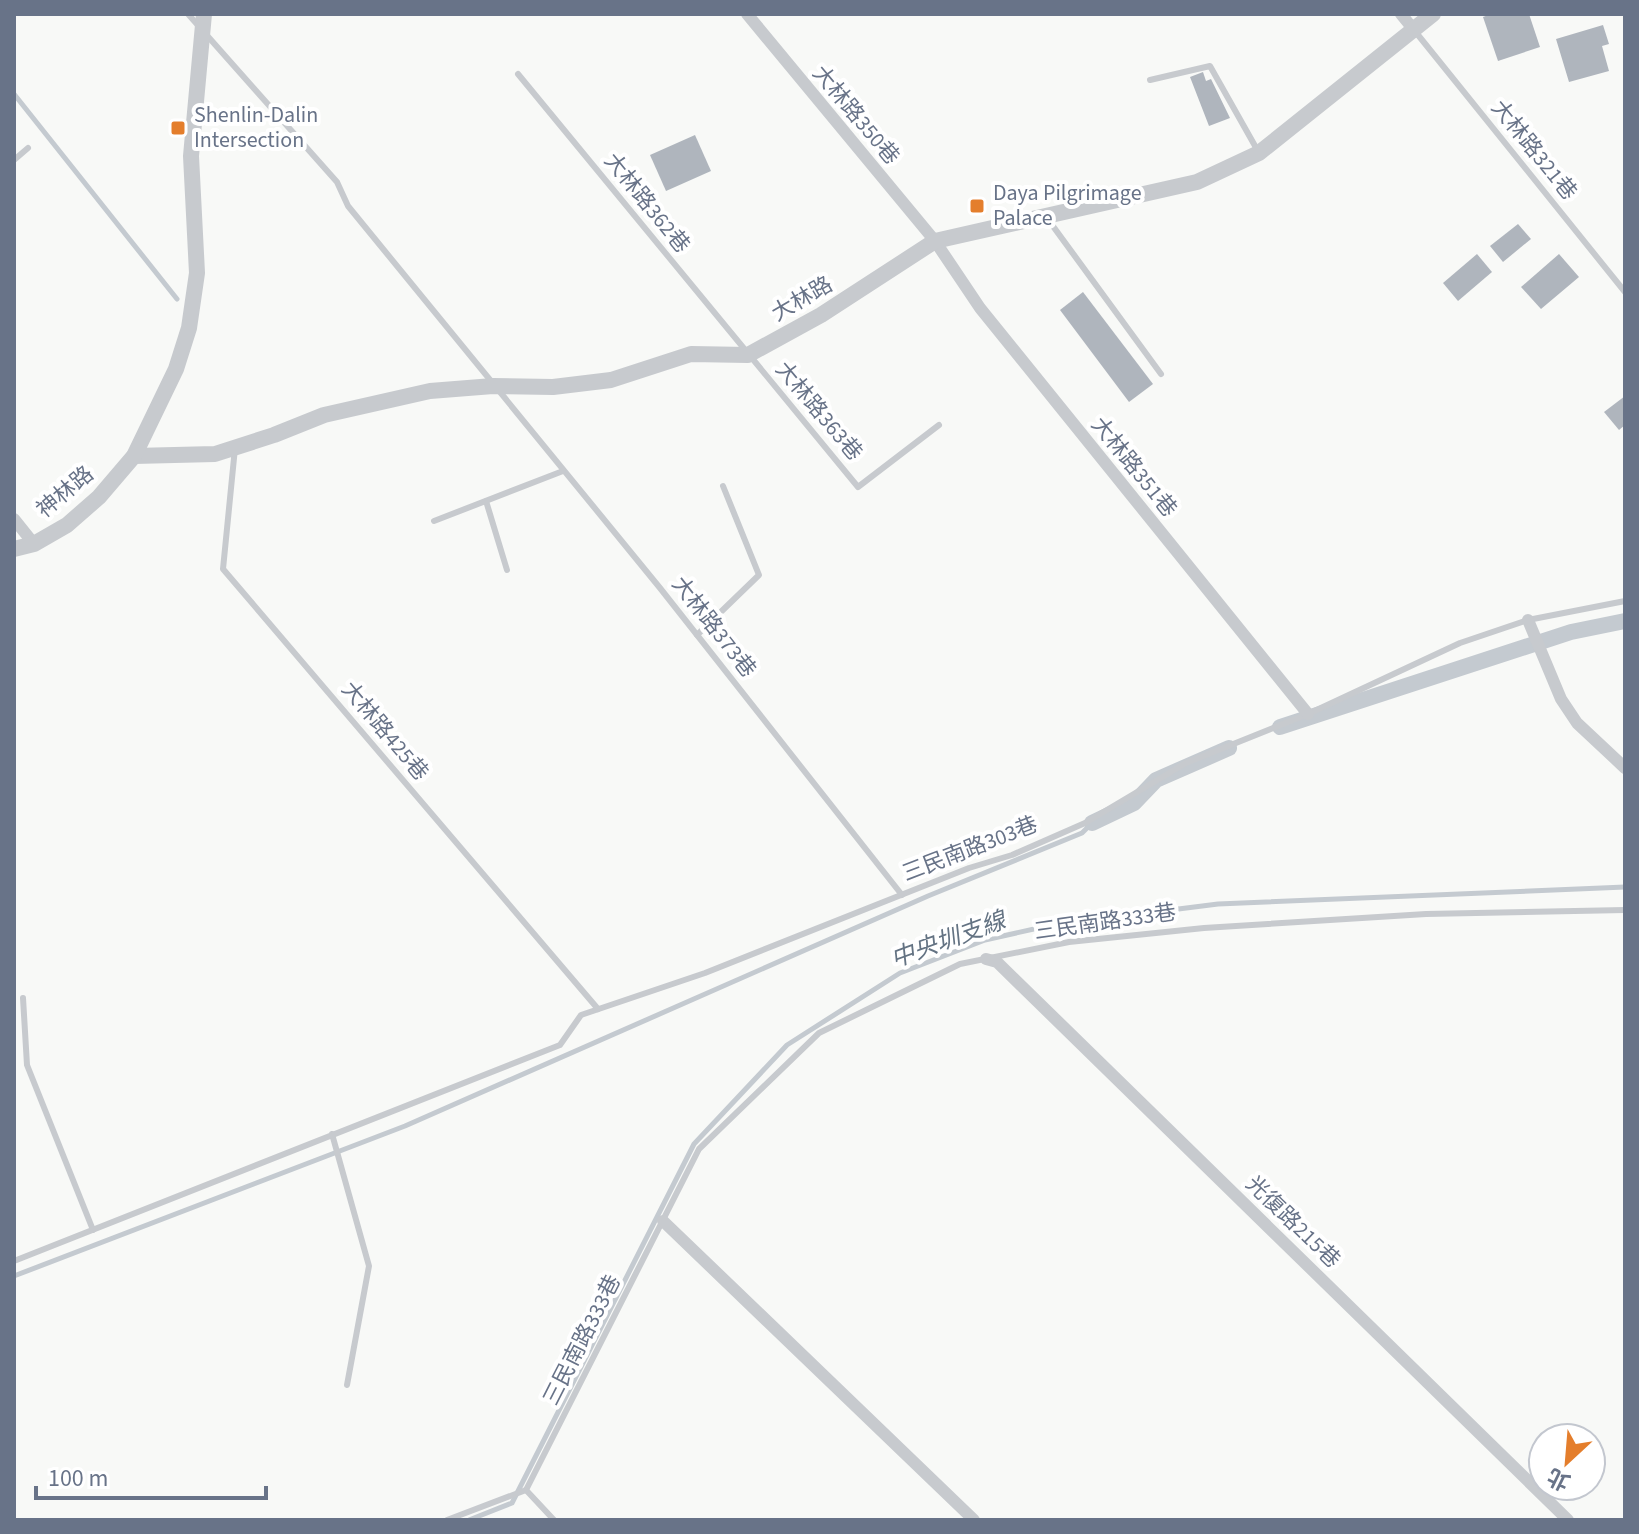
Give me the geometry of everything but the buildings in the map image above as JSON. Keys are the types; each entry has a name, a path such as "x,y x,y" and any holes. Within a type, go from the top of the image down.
{"street":[{"name":"神林路","path":"14,549 34,544 67,525 99,497 134,456 176,369 189,328 197,273 191,156 204,14"},
{"name":"大林路350巷","path":"747,14 935,241"},
{"path":"1401,14 1414,30"},
{"name":"大林路","path":"134,456 215,454 324,415 430,391 493,386 553,387 611,380 691,354 748,355 821,315 935,241 1197,182 1259,153 1433,14"},
{"name":"大林路351巷","path":"935,241 980,308 1308,714"},
{"path":"14,519 34,544"},
{"path":"1528,621 1561,699 1577,723 1625,768"},
{"name":"光復路215巷","path":"986,959 997,962 1568,1520"},
{"path":"663,1221 974,1520"}],"lane":[{"name":"大林路373巷","path":"188,14 337,182 348,206 697,635 902,895"},
{"name":"大林路321巷","path":"1414,30 1625,292"},
{"path":"1150,80 1210,66 1259,153"},
{"name":"大林路362巷","path":"518,74 748,355"},
{"path":"14,160 28,148"},
{"path":"1045,216 1161,374"},
{"name":"大林路363巷","path":"748,355 858,487 939,425"},
{"name":"大林路425巷","path":"235,448 223,569 598,1009"},
{"path":"434,521 563,471"},
{"path":"697,635 759,575 723,486"},
{"path":"486,501 507,570"},
{"name":"三民南路303巷","path":"14,1261 560,1045 581,1015 705,973 969,868 1012,855 1085,823 1186,763 1308,714 1460,643 1528,621 1625,601"},
{"name":"三民南路333巷","path":"526,1490 699,1149 819,1033 960,964 1069,942 1204,928 1426,914 1625,910"},
{"path":"23,998 27,1065 93,1230"},
{"path":"332,1134 369,1266 347,1385"},
{"path":"447,1520 526,1490 554,1520"}],"waterway":[{"path":"14,94 177,299"},
{"path":"1280,727 1571,632 1625,621"},
{"path":"1092,823 1134,803 1156,780 1229,748"},
{"path":"14,1276 405,1126 928,896 1082,833 1092,823"},
{"name":"中央圳支線","path":"469,1520 512,1503 694,1144 787,1045 900,973 985,940 1052,925 1218,904 1625,887"}],"place":[{"name":"Shenlin-Dalin Intersection","path":"178,128"},
{"name":"Daya Pilgrimage Palace","path":"977,206"}]}
